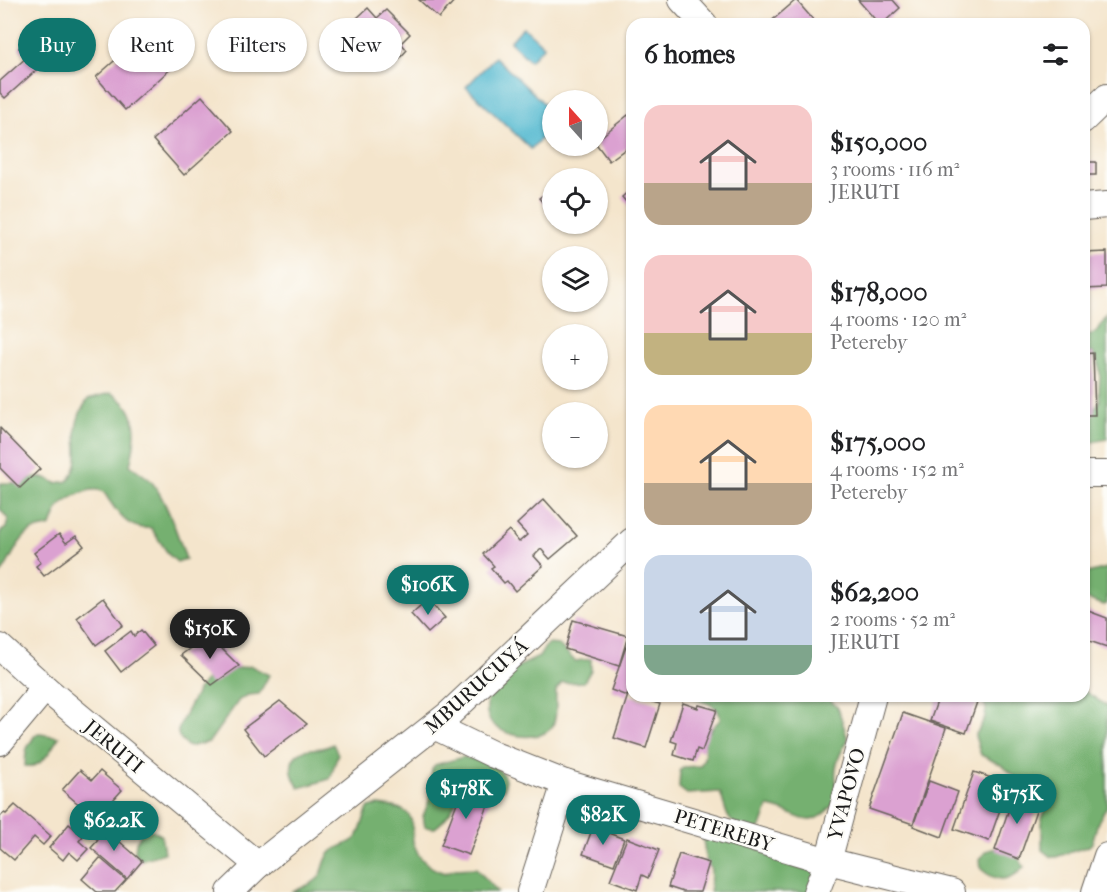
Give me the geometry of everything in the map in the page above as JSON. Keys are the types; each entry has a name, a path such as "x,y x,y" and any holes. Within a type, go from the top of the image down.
{"street":[{"path":"682,0 698,18"},
{"path":"1090,113 1107,97"},
{"path":"1090,206 1107,205"},
{"path":"1090,474 1107,474"},
{"name":"MBURUCUYÁ","path":"230,892 258,865 434,726 626,547"},
{"name":"JERUTI","path":"0,647 45,688 258,865"},
{"path":"0,742 45,688"},
{"name":"YVAPOVO","path":"816,892 828,861 871,702"},
{"name":"PETEREBY","path":"434,726 494,755 565,783 828,861 952,892"},
{"path":"531,892 565,783"},
{"path":"1095,892 1107,856"}],"green space":[{"path":"1107,317 1107,439 1090,443 1090,415 1100,401 1099,367 1093,353 1090,353 1090,334 1095,333"},
{"path":"111,393 128,407 132,415 135,434 130,465 156,487 171,518 186,559 177,562 169,555 151,528 138,527 127,522 104,493 92,490 79,494 61,505 51,526 27,534 18,544 0,575 0,532 6,528 8,519 0,509 0,483 16,483 37,477 56,483 68,481 76,465 76,432 81,412 88,399"},
{"path":"1107,568 1107,604 1090,600 1090,572"},
{"path":"547,644 559,645 575,661 591,659 591,670 584,682 562,683 556,690 555,719 552,727 546,732 519,736 501,730 494,725 487,714 488,698 494,678 539,657"},
{"path":"251,666 269,675 259,694 248,695 239,700 209,742 189,747 184,743 178,733 179,729 203,683 222,672"},
{"path":"1090,695 1107,706 1107,806 1089,846 1056,857 1051,857 1042,850 1042,818 1049,803 1042,788 1035,781 1025,784 1001,765 981,755 975,736 985,718 986,708 984,702 1090,702"},
{"path":"704,702 832,702 838,708 848,740 837,761 836,781 839,798 828,810 811,820 768,807 761,827 752,831 728,818 720,792 687,794 679,788 680,770 684,767 700,766 705,755 705,739 709,731 720,720 717,710"},
{"path":"35,735 59,737 41,762 37,765 25,766 26,750"},
{"path":"333,744 338,754 330,779 299,788 292,773 292,763 297,755 302,751 324,748"},
{"path":"463,757 485,762 499,770 505,782 504,790 466,783 445,818 435,828 425,827 423,816 429,801 432,769 435,765"},
{"path":"379,805 397,808 410,816 416,850 430,866 445,873 455,869 476,868 498,892 293,892 319,877 329,855 356,838 369,807"},
{"path":"152,830 161,835 164,853 141,860 135,852 136,842 142,833"},
{"path":"710,832 815,867 820,892 710,892 711,870 706,860 703,840"},
{"path":"996,848 1016,854 1024,867 1014,876 1003,879 987,874 981,869 980,859 986,851"}],"water":[{"path":"523,27 544,46 530,61 510,42"},
{"path":"495,57 542,102 542,137 531,149 466,87"}],"building":[{"path":"419,0 455,0 439,18"},
{"path":"796,0 812,18 775,18"},
{"path":"858,0 893,0 900,8 889,18 874,18"},
{"path":"368,8 377,18 357,18"},
{"path":"386,10 394,18 377,18"},
{"path":"402,26 410,34 402,42"},
{"path":"402,44 407,50 402,56"},
{"path":"18,65 18,72 34,72 5,98 0,93 0,81"},
{"path":"108,66 108,72 167,72 125,110 96,77"},
{"path":"202,96 233,131 184,175 153,140"},
{"path":"626,117 626,148 609,161 605,156 608,156 608,131"},
{"path":"1090,162 1096,162 1096,175 1090,175"},
{"path":"1107,252 1107,288 1090,289 1090,253"},
{"path":"1090,353 1093,353 1095,415 1090,415"},
{"path":"0,428 40,469 20,488 0,468"},
{"path":"544,499 577,536 550,559 541,549 534,556 543,566 515,591 507,581 504,583 491,568 494,566 483,554 509,530 519,542 527,535 517,524"},
{"path":"59,534 66,543 76,536 84,546 44,576 36,566 41,562 34,553"},
{"path":"103,598 123,625 96,645 77,618"},
{"path":"428,599 445,618 428,633 411,614"},
{"path":"1090,612 1107,618 1107,647 1090,641"},
{"path":"573,620 626,635 619,666 565,649"},
{"path":"141,630 154,646 121,672 105,651 131,631 134,636"},
{"path":"208,635 239,666 212,685 181,655"},
{"path":"626,647 626,696 611,690"},
{"path":"280,701 307,724 264,756 243,729"},
{"path":"626,701 660,704 646,748 614,738"},
{"path":"937,702 977,702 966,733 930,721"},
{"path":"683,703 698,708 699,705 717,710 702,751 697,749 693,761 674,755 677,743 671,741"},
{"path":"903,713 946,728 913,824 869,809"},
{"path":"80,770 92,780 100,771 122,790 96,819 62,790"},
{"path":"974,772 1009,784 989,841 954,829"},
{"path":"929,781 958,792 942,837 913,826"},
{"path":"464,784 492,795 469,855 441,845"},
{"path":"1015,791 1040,799 1019,859 995,850"},
{"path":"15,805 51,836 43,845 34,837 14,860 0,848 0,817"},
{"path":"97,822 142,861 127,879 91,848 98,840 89,832"},
{"path":"69,824 83,836 79,841 88,849 78,860 69,852 63,860 49,848"},
{"path":"593,827 624,839 614,865 583,854"},
{"path":"627,838 659,850 648,878 642,875 637,890 610,880"},
{"path":"679,854 709,863 700,892 683,892 668,887"},
{"path":"100,858 126,880 115,892 97,892 82,879"}]}
